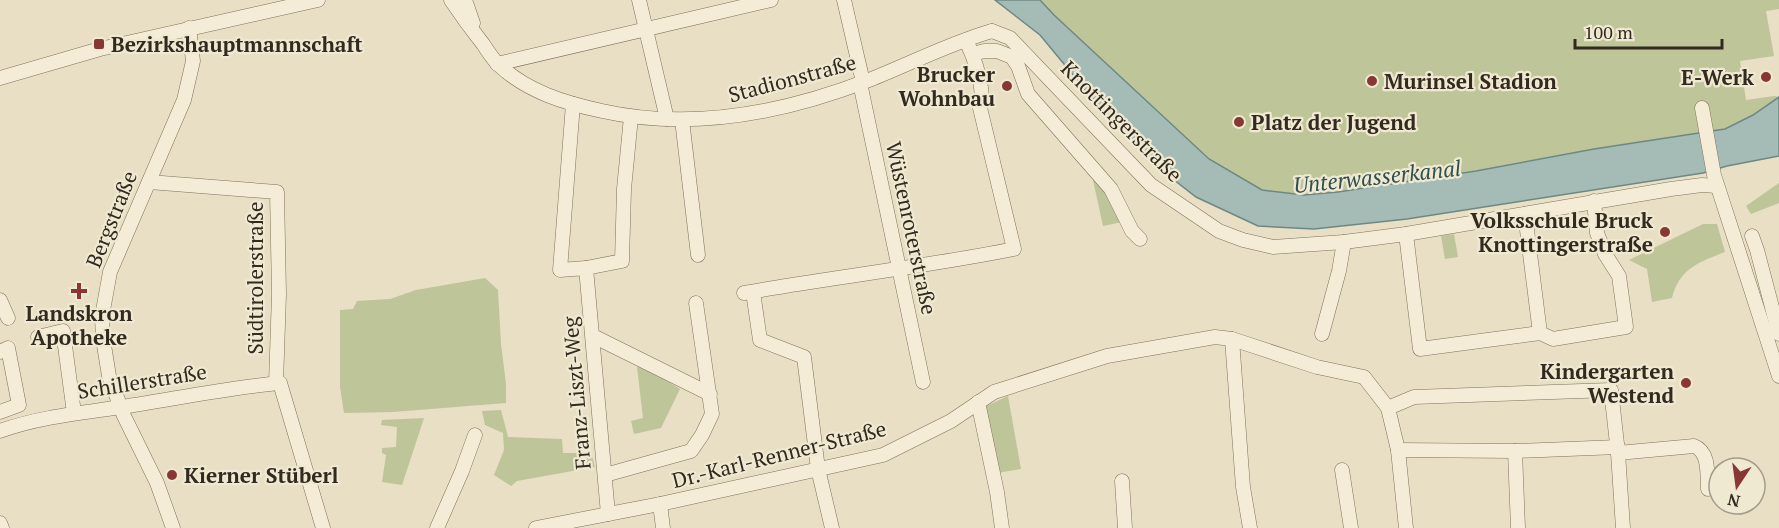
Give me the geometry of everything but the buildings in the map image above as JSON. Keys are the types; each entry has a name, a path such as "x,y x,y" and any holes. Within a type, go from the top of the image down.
{"street":[{"path":"0,78 100,49 318,0"},
{"name":"Stadionstraße","path":"451,0 497,64 520,82 573,104 631,117 681,120 728,118 774,109 861,83 992,28"},
{"name":"Stadionstraße","path":"465,0 477,36"},
{"path":"639,0 667,119"},
{"path":"497,64 771,0"},
{"name":"Wüstenroterstraße","path":"844,0 923,382"},
{"name":"Bergstraße","path":"172,528 157,483 120,407 107,368 102,316 110,272 183,100 191,74 193,61 189,28"},
{"name":"Knottingerstraße","path":"992,28 1010,38 1151,184 1219,231 1243,240 1273,247 1344,242 1406,234 1594,201 1702,185 1715,180"},
{"path":"832,528 818,469 804,357 760,340 749,292 957,261 1014,249 980,108 983,100 973,54 966,40"},
{"path":"973,54 997,51 1012,57 1018,66 1028,94 1111,189 1132,231 1140,239"},
{"path":"573,104 560,270 622,261 624,189 631,117"},
{"path":"1702,108 1715,180 1778,370"},
{"path":"681,120 698,255"},
{"name":"Südtirolerstraße","path":"149,182 277,192 278,383 323,528"},
{"path":"1406,234 1420,349 1540,333 1553,339 1626,327 1619,276 1605,254 1597,233 1594,201"},
{"path":"1525,214 1540,333"},
{"path":"1752,236 1779,334"},
{"path":"1322,334 1339,271 1344,242"},
{"name":"Franz-Liszt-Weg","path":"586,268 608,514"},
{"path":"0,300 8,318"},
{"path":"605,475 691,451 702,435 712,414 696,303"},
{"path":"38,337 63,331 74,413"},
{"path":"593,336 710,394"},
{"name":"Dr.-Karl-Renner-Straße","path":"536,528 660,504 883,454 951,421 994,392 1107,356 1215,337 1232,339 1317,367 1364,377 1388,408"},
{"path":"1232,339 1243,487 1250,528"},
{"name":"Schillerstraße","path":"0,352 8,348 19,405 4,411 6,428 74,413 236,387 278,383"},
{"path":"1406,528 1398,450 1388,408 1414,397 1611,390 1623,528"},
{"path":"978,402 997,492 1002,528"},
{"path":"437,528 475,435"},
{"path":"1398,450 1618,450 1694,446 1700,448 1705,455 1707,478"},
{"path":"1515,451 1518,528"},
{"path":"1342,470 1351,528"},
{"path":"1122,481 1125,528"},
{"path":"660,504 663,528"},
{"path":"0,523 2,528"}],"green space":[{"path":"1040,0 1779,0 1779,9 1766,11 1774,56 1740,61 1746,100 1779,97 1753,115 1725,129 1338,192 1304,195 1262,190 1209,159"},
{"path":"1091,171 1104,187 1122,222 1103,226"},
{"path":"1779,183 1779,203 1751,214 1746,206"},
{"path":"1703,224 1717,224 1725,252 1699,263 1685,273 1675,288 1672,298 1652,302 1647,269 1629,260"},
{"path":"1454,234 1458,257 1445,259 1441,236"},
{"path":"485,278 498,290 506,403 393,412 344,413 340,387 340,310 353,309 357,301 390,299 416,290"},
{"path":"637,367 646,368 680,389 661,428 634,434 631,421 643,418"},
{"path":"1008,396 1021,469 997,473 984,407"},
{"path":"501,410 508,437 562,439 563,453 591,453 595,467 517,481 511,486 494,475 504,450 503,433 485,425 482,411"},
{"path":"424,418 402,485 382,482 386,455 382,453 382,448 396,447 397,427 381,425 382,420"}],"water":[{"path":"995,0 1040,0 1209,159 1262,190 1304,195 1338,192 1725,129 1753,115 1779,97 1779,156 1703,173 1407,219 1314,229 1258,226 1196,197 1155,165 1088,93 1040,35"}],"place":[{"name":"Bezirkshauptmannschaft","path":"99,44"},
{"name":"E-Werk","path":"1766,77"},
{"name":"Murinsel Stadion","path":"1372,81"},
{"name":"Brucker Wohnbau","path":"1007,86"},
{"name":"Platz der Jugend","path":"1239,122"},
{"name":"Volksschule Bruck Knottingerstraße","path":"1665,232"},
{"name":"Landskron Apotheke","path":"79,291"},
{"name":"Kindergarten Westend","path":"1686,383"},
{"name":"Kierner Stüberl","path":"172,475"}],"water label":[{"name":"Unterwasserkanal","path":"1377,176"}]}
